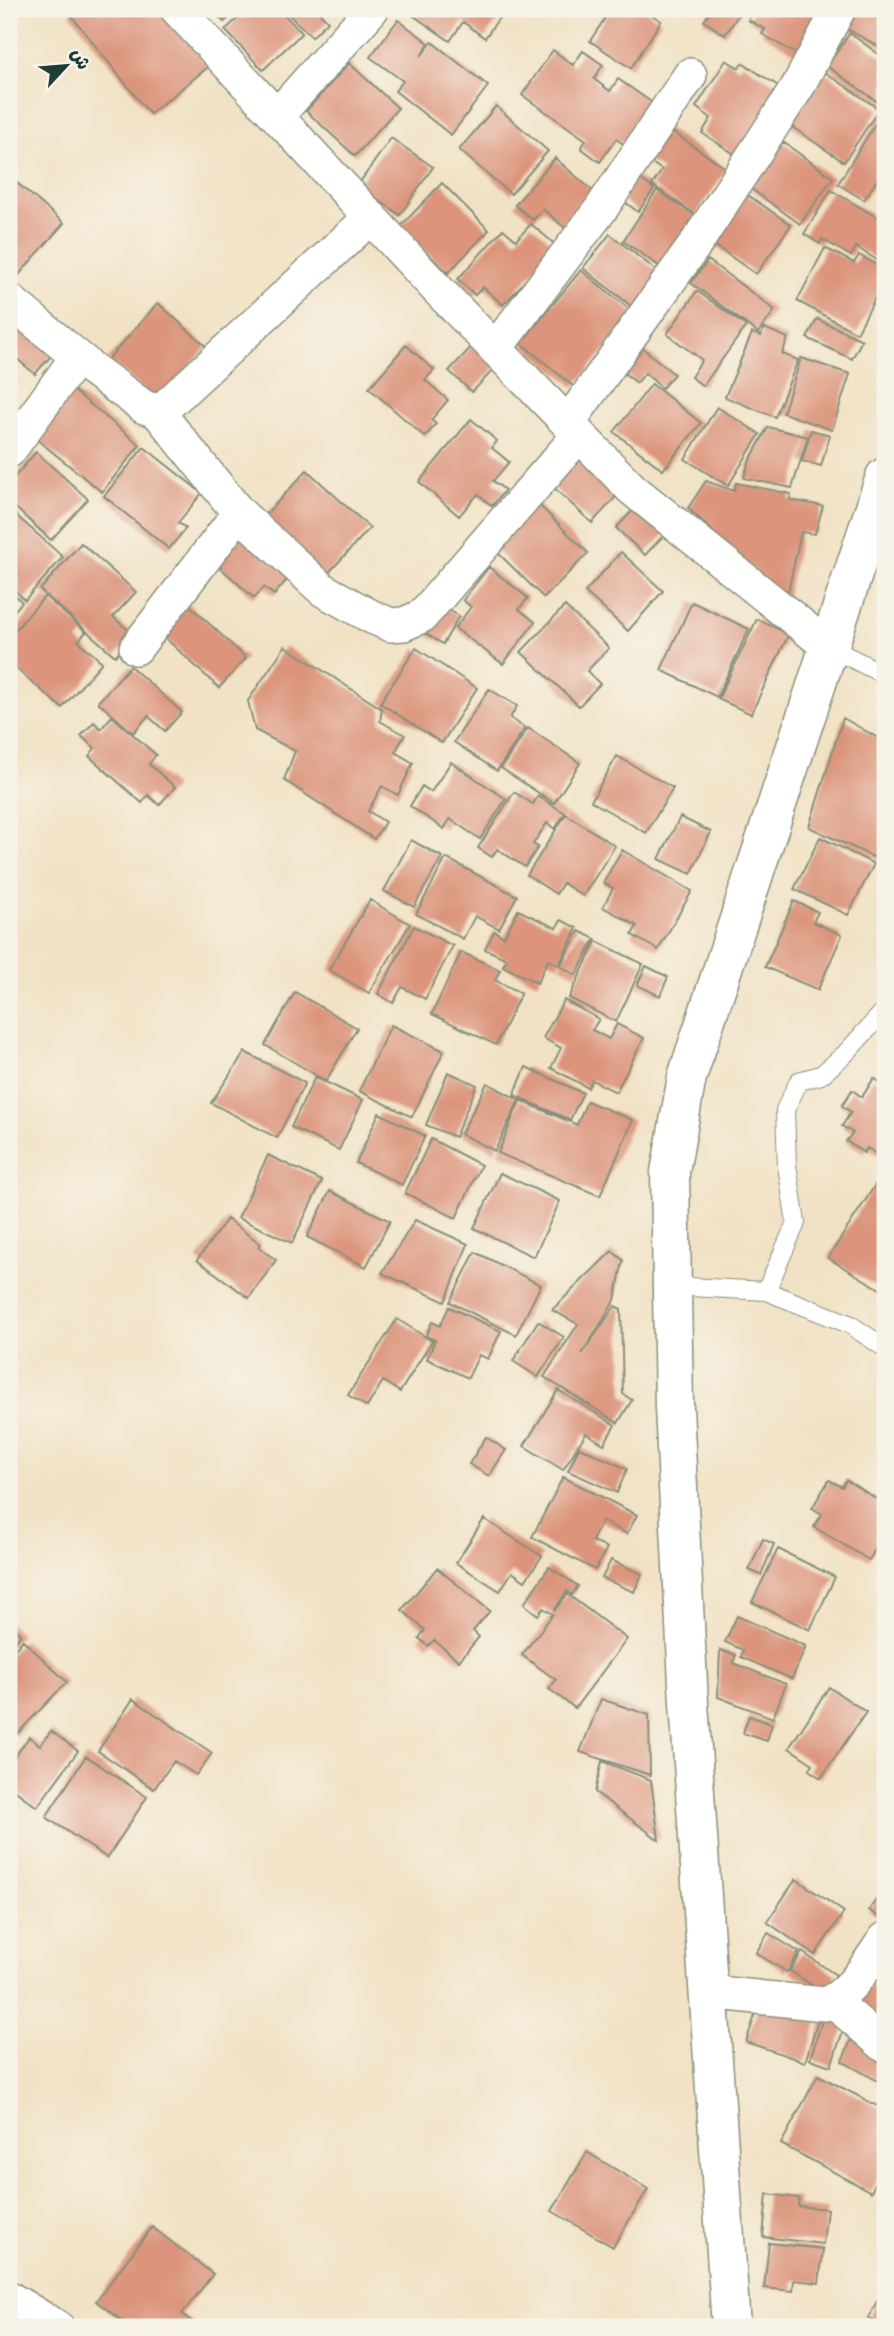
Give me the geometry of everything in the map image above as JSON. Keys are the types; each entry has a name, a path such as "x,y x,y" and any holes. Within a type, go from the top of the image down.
{"street":[{"path":"177,9 495,349 632,489 829,647"},
{"path":"277,116 372,9"},
{"path":"9,300 77,357 144,407 157,411 239,513 323,590 391,625 404,624 422,616 573,429 797,88 839,9"},
{"path":"495,349 601,209 691,75"},
{"path":"157,411 165,407 371,217"},
{"path":"9,451 77,357"},
{"path":"731,2327 689,1703 671,1286 670,1172 687,1077 885,477"},
{"path":"136,648 239,513"},
{"path":"708,1992 816,2004 833,2001 847,1990 885,1939"},
{"path":"833,2001 885,2046"},
{"path":"9,2298 57,2327"}],"lane":[{"path":"829,647 885,675"},
{"path":"766,1291 796,1223 787,1166 785,1110 799,1081 821,1075 885,1010"},
{"path":"671,1286 766,1291 849,1324 885,1348"}],"building":[{"path":"76,9 161,9 208,67 150,114 70,14"},
{"path":"212,9 238,9 224,22"},
{"path":"248,9 279,9 302,33 263,70 225,30"},
{"path":"283,9 316,9 328,21 312,37"},
{"path":"404,9 505,9 485,38 463,22 450,41"},
{"path":"611,9 643,9 661,21 631,68 590,41"},
{"path":"712,9 741,11 725,35 704,21"},
{"path":"754,9 825,9 798,55 762,34 765,29 748,20"},
{"path":"854,9 885,9 885,50 844,27"},
{"path":"398,20 429,43 421,56 432,42 488,86 451,135 395,91 403,81 370,57"},
{"path":"850,33 885,59 885,107 827,66"},
{"path":"553,50 573,65 583,51 603,65 594,79 610,91 618,79 654,104 625,145 616,139 600,162 581,148 586,140 522,95"},
{"path":"726,60 739,68 742,63 780,87 736,155 702,133 711,118 696,107"},
{"path":"349,63 398,108 355,156 306,111"},
{"path":"823,71 879,109 844,162 788,124"},
{"path":"496,106 548,151 511,194 459,150"},
{"path":"883,111 885,168 864,200 838,184"},
{"path":"661,124 727,169 696,215 652,185 662,170 640,155"},
{"path":"391,138 433,167 400,215 358,185"},
{"path":"783,142 833,178 800,224 750,188"},
{"path":"555,158 602,199 572,234 543,209 533,220 515,205"},
{"path":"632,173 654,189 638,212 616,195"},
{"path":"9,176 64,223 17,277 9,270"},
{"path":"442,183 489,230 448,273 400,227"},
{"path":"657,190 697,217 662,268 623,241"},
{"path":"831,190 885,222 885,265 856,247 851,256 822,239 820,244 804,234"},
{"path":"742,191 791,225 756,274 707,240"},
{"path":"531,224 557,246 503,305 483,287 475,295 458,279 503,229 516,240"},
{"path":"610,234 663,276 636,310 583,268"},
{"path":"825,248 854,263 859,255 885,269 885,279 857,333 797,301"},
{"path":"708,260 775,310 758,333 691,283"},
{"path":"581,270 635,314 574,387 521,343"},
{"path":"697,291 746,326 703,386 691,377 702,360 667,334"},
{"path":"158,303 207,347 158,402 108,359"},
{"path":"9,307 26,321 9,342"},
{"path":"817,319 862,340 852,359 807,338"},
{"path":"27,323 57,349 35,374 9,352 9,345"},
{"path":"764,328 788,338 782,354 798,360 775,417 725,397 752,333 761,336"},
{"path":"474,344 497,366 472,392 449,371"},
{"path":"406,345 434,370 425,380 448,400 431,420 436,424 425,437 369,388"},
{"path":"639,345 674,374 662,388 645,373 637,383 619,369"},
{"path":"801,358 850,374 832,430 783,413"},
{"path":"652,384 701,423 663,470 614,432"},
{"path":"73,390 140,445 102,492 34,437"},
{"path":"717,407 760,434 728,486 685,459"},
{"path":"471,419 497,441 492,448 509,462 493,481 505,490 492,506 478,494 459,516 419,482"},
{"path":"768,427 808,437 792,488 744,478 749,462"},
{"path":"811,430 830,435 821,466 802,461"},
{"path":"144,447 202,493 178,523 186,528 169,549 104,496"},
{"path":"36,452 88,499 51,540 9,502 9,483"},
{"path":"581,452 622,490 592,523 551,485"},
{"path":"307,470 370,528 322,580 259,522"},
{"path":"706,481 734,491 736,483 791,494 790,500 823,506 815,534 801,532 786,601 688,508"},
{"path":"535,501 588,553 544,598 491,546"},
{"path":"636,507 665,534 645,555 616,528"},
{"path":"9,509 63,557 25,600 9,585"},
{"path":"242,529 292,574 274,595 264,587 254,598 214,562"},
{"path":"81,543 136,592 113,617 134,635 115,656 40,590"},
{"path":"621,552 663,591 628,631 585,592"},
{"path":"489,567 528,598 519,609 535,622 503,664 455,628 471,607 463,600"},
{"path":"9,589 22,602 9,617"},
{"path":"45,596 86,632 78,641 102,662 62,708 9,662 9,637"},
{"path":"692,602 749,629 717,697 661,670"},
{"path":"187,603 246,658 219,688 159,632"},
{"path":"440,605 459,616 443,644 423,632"},
{"path":"565,606 609,648 587,671 600,684 579,706 521,652"},
{"path":"757,619 789,634 751,714 718,699"},
{"path":"285,646 382,709 380,721 405,735 395,752 413,763 398,795 382,786 368,811 385,822 374,839 284,780 295,751 255,730 248,701"},
{"path":"416,648 477,688 442,743 380,703"},
{"path":"130,666 182,712 165,731 148,716 133,733 98,702"},
{"path":"489,689 517,706 510,718 525,728 497,771 454,742"},
{"path":"112,716 156,755 149,764 175,787 159,805 148,795 142,803 89,756 95,748 81,736 94,722 101,729"},
{"path":"843,718 885,742 884,862 809,827"},
{"path":"528,728 580,763 554,803 501,768"},
{"path":"617,756 673,788 646,833 591,801"},
{"path":"451,762 506,799 480,839 450,819 444,829 410,806 422,786 431,792"},
{"path":"514,792 533,804 538,796 565,813 555,829 547,823 533,844 538,847 525,867 497,849 492,857 478,848"},
{"path":"566,814 615,846 583,896 563,883 556,894 527,875"},
{"path":"680,817 711,832 691,874 659,859"},
{"path":"820,837 874,864 848,915 794,889"},
{"path":"411,840 442,857 414,907 384,891"},
{"path":"622,850 692,891 658,950 632,935 637,926 603,907 613,888 603,883"},
{"path":"446,858 517,896 499,929 475,916 463,939 416,914"},
{"path":"370,900 410,924 369,993 329,970"},
{"path":"794,901 818,912 813,922 842,935 818,990 765,967"},
{"path":"518,910 556,928 561,920 577,928 559,965 548,960 537,983 503,966 507,959 485,949 494,931 504,937"},
{"path":"414,926 453,946 425,999 402,987 393,1003 378,994"},
{"path":"579,931 595,939 576,975 560,966"},
{"path":"596,941 643,964 616,1022 569,998"},
{"path":"461,952 500,970 495,980 521,993 496,1045 432,1014"},
{"path":"646,966 668,977 660,996 637,985"},
{"path":"295,992 357,1028 326,1081 265,1045"},
{"path":"564,1000 599,1019 592,1030 609,1039 617,1024 644,1038 616,1092 592,1080 588,1088 551,1068 561,1048 543,1038"},
{"path":"391,1025 444,1051 412,1117 359,1091"},
{"path":"245,1052 305,1083 277,1138 211,1103"},
{"path":"526,1067 583,1093 570,1120 514,1095"},
{"path":"448,1072 477,1085 455,1137 426,1125"},
{"path":"315,1077 363,1100 339,1150 291,1127"},
{"path":"874,1078 885,1086 885,1160 867,1148 864,1153 846,1141 853,1133 842,1126 851,1112 842,1106 852,1090 862,1097"},
{"path":"487,1083 519,1100 495,1151 461,1134"},
{"path":"520,1100 577,1125 587,1101 633,1120 600,1196 498,1153"},
{"path":"379,1113 425,1136 402,1185 356,1163"},
{"path":"431,1139 481,1165 456,1218 405,1193"},
{"path":"268,1155 322,1181 292,1243 238,1218"},
{"path":"885,1170 885,1292 828,1258"},
{"path":"500,1173 560,1201 534,1257 474,1228"},
{"path":"330,1191 390,1221 366,1267 307,1237"},
{"path":"227,1219 261,1244 258,1247 276,1260 249,1298 197,1260"},
{"path":"415,1220 468,1244 445,1302 382,1273"},
{"path":"612,1251 623,1260 615,1300 582,1354 615,1306 621,1309 623,1394 632,1400 618,1423 544,1377 578,1324 552,1310"},
{"path":"475,1252 541,1285 516,1335 450,1302"},
{"path":"449,1307 501,1331 488,1359 479,1355 468,1378 427,1359 435,1340 426,1336 432,1322 440,1326"},
{"path":"397,1319 432,1341 400,1392 383,1381 367,1407 348,1395"},
{"path":"538,1321 564,1337 538,1377 513,1361"},
{"path":"558,1390 615,1425 604,1444 586,1433 563,1470 524,1446"},
{"path":"486,1437 506,1450 489,1476 469,1464"},
{"path":"579,1447 627,1469 617,1493 568,1471"},
{"path":"563,1477 637,1515 627,1534 602,1521 592,1541 607,1548 595,1570 532,1537"},
{"path":"829,1480 842,1487 846,1480 883,1503 877,1513 885,1518 885,1533 869,1560 814,1527 822,1514 812,1508"},
{"path":"484,1519 542,1556 525,1581 512,1572 500,1591 456,1563"},
{"path":"763,1539 774,1544 761,1575 749,1570"},
{"path":"778,1549 835,1577 810,1630 752,1602"},
{"path":"611,1560 642,1574 634,1592 602,1578"},
{"path":"549,1567 578,1586 572,1595 567,1591 554,1611 567,1594 627,1639 575,1708 549,1689 556,1680 522,1655 553,1614 543,1608 538,1615 524,1604"},
{"path":"437,1568 490,1611 473,1631 479,1637 459,1661 434,1640 428,1646 419,1638 425,1630 402,1610"},
{"path":"737,1616 806,1646 792,1679 741,1657 743,1650 725,1642"},
{"path":"9,1623 21,1635 9,1648"},
{"path":"23,1640 67,1682 15,1736 9,1731 9,1656"},
{"path":"720,1650 736,1655 733,1663 786,1684 773,1718 718,1697"},
{"path":"829,1687 866,1712 821,1778 809,1770 813,1764 789,1748"},
{"path":"133,1699 212,1753 196,1775 174,1761 154,1789 98,1751"},
{"path":"601,1699 649,1715 650,1775 580,1752"},
{"path":"749,1716 772,1724 767,1741 743,1733"},
{"path":"51,1731 78,1751 37,1807 9,1786 9,1765 29,1737 40,1745"},
{"path":"86,1756 147,1797 107,1858 46,1817"},
{"path":"602,1761 651,1780 659,1840 595,1792"},
{"path":"796,1879 844,1912 815,1955 767,1922"},
{"path":"885,1887 885,1922 869,1910"},
{"path":"768,1933 799,1952 787,1972 756,1953"},
{"path":"802,1952 836,1975 825,1993 790,1971"},
{"path":"885,1969 885,2025 858,2002"},
{"path":"760,2001 818,2021 805,2062 746,2042"},
{"path":"825,2012 847,2019 831,2066 810,2059"},
{"path":"855,2030 885,2054 885,2085 842,2061"},
{"path":"818,2075 885,2110 885,2165 871,2192 781,2144"},
{"path":"587,2152 648,2189 613,2247 552,2211"},
{"path":"767,2194 799,2198 798,2206 827,2209 823,2244 763,2237"},
{"path":"152,2227 213,2274 182,2314 199,2327 130,2327 96,2301"},
{"path":"769,2243 823,2249 819,2283 794,2280 793,2291 764,2288"},
{"path":"885,2287 885,2327 883,2327 868,2318"},
{"path":"771,2319 814,2326 814,2327 769,2327"}]}
